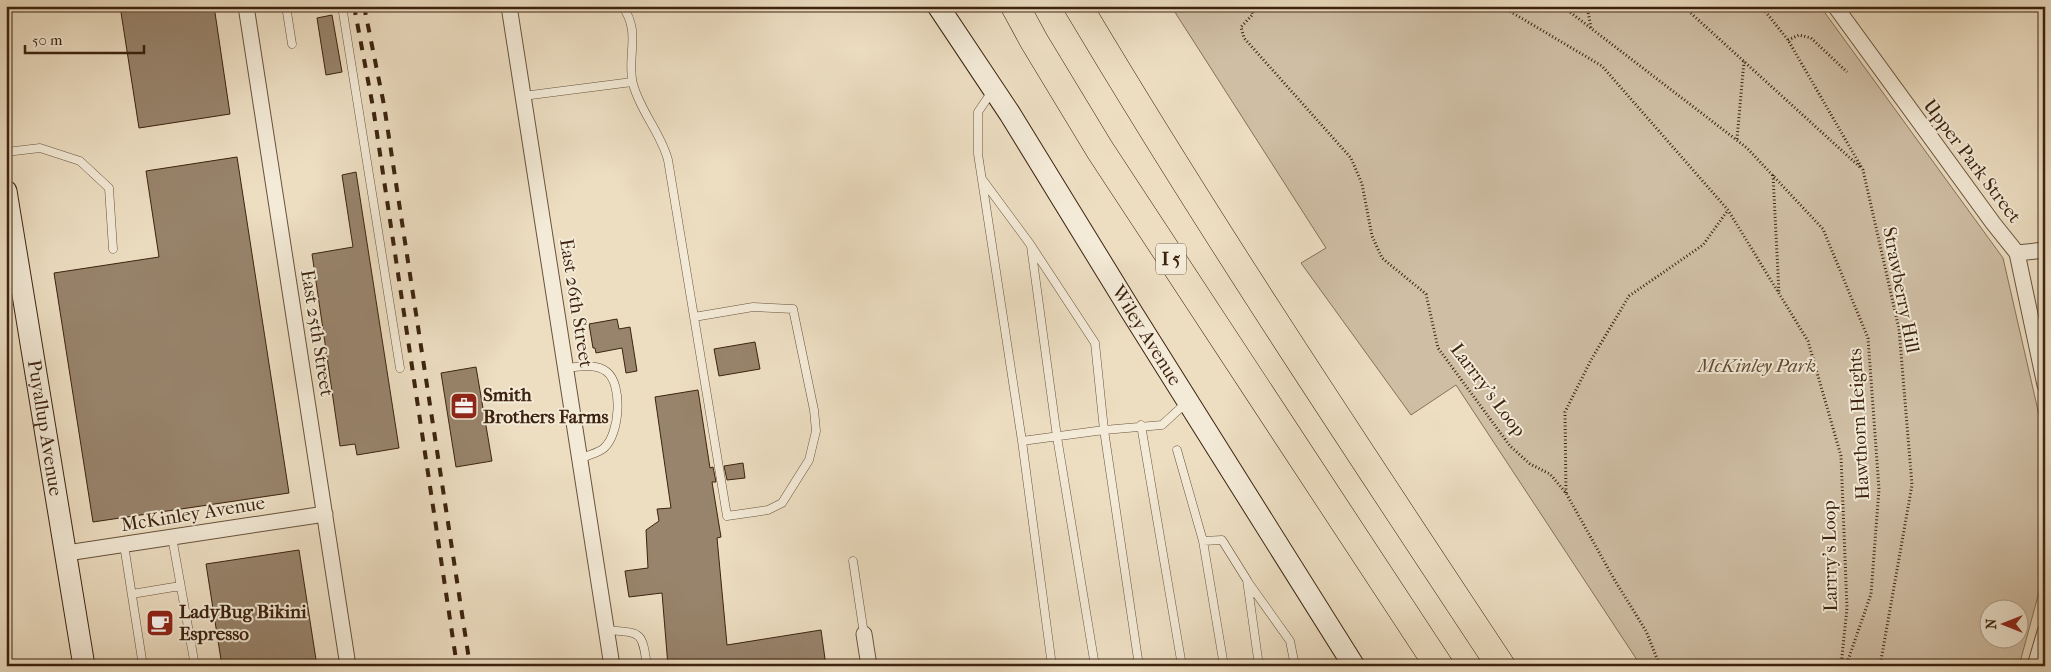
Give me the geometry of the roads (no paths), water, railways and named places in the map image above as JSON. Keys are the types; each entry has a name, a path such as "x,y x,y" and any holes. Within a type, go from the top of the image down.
{"highway":[{"name":"I 5","path":"1015,6 1100,150 1439,666"},
{"path":"1078,6 1136,104 1266,309 1501,666"},
{"path":"1266,309 1516,666"}],"street":[{"name":"East 25th Street","path":"246,6 348,666"},
{"name":"East 26th Street","path":"509,6 612,666"},
{"name":"Wiley Avenue","path":"938,6 994,90 1354,666"},
{"name":"Upper Park Street","path":"1835,6 1993,223 2017,253 2045,385"},
{"name":"Puyallup Avenue","path":"6,191 84,666"},
{"path":"2017,253 2045,250"},
{"name":"McKinley Avenue","path":"67,554 325,514"},
{"path":"2035,666 2045,632"},
{"path":"864,634 869,666"}],"lane":[{"path":"286,6 292,44"},
{"path":"342,6 400,368"},
{"path":"622,6 631,18 632,82 638,99 666,150 727,516 768,510 782,503 810,460 816,431 814,410 793,309 753,307 694,317"},
{"path":"523,96 632,82"},
{"path":"994,90 978,112 978,154 1022,441 1052,666"},
{"path":"6,152 40,148 80,161 95,174 109,188 113,249"},
{"path":"981,177 1030,244 1095,343 1104,430 1139,666"},
{"path":"1030,244 1057,437 1095,666"},
{"path":"566,368 595,366 607,372 614,383 618,414 613,432 604,448 580,458"},
{"path":"1022,441 1141,425 1162,425 1188,401"},
{"path":"1141,425 1182,666"},
{"path":"1177,450 1203,541 1224,666"},
{"path":"172,537 195,666"},
{"path":"1203,541 1222,540 1247,580 1290,641 1295,666"},
{"path":"124,545 143,666"},
{"path":"853,561 864,634"},
{"path":"1247,580 1259,666"},
{"path":"132,594 180,586"},
{"path":"607,630 635,633 640,637 647,666"}],"railway":[{"path":"354,6 373,107 457,666"},
{"path":"364,6 384,105 470,666"}],"place":[{"name":"Smith Brothers Farms","path":"464,406"},
{"name":"LadyBug Bikini Espresso","path":"160,623"}],"park label":[{"name":"McKinley Park","path":"1757,366"}]}
